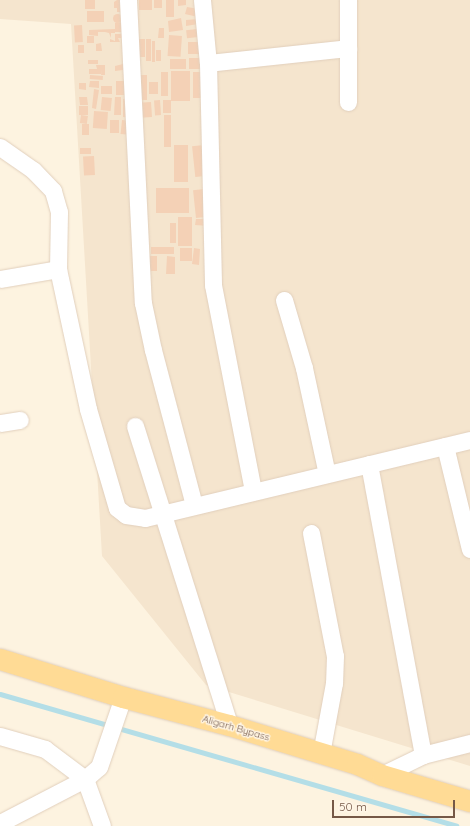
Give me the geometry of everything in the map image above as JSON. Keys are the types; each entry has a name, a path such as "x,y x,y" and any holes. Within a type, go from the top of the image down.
{"main road":[{"name":"Aligarh Bypass","path":"0,659 123,697 229,725 357,764 382,775 470,801"}],"street":[{"path":"128,0 143,303 153,350 194,505"},
{"path":"202,0 208,63 213,284 253,491"},
{"path":"348,0 348,102"},
{"path":"208,63 348,48"},
{"path":"0,147 34,170 53,191 59,212 58,269 88,409 117,508 126,515 145,518 194,505 470,440"},
{"path":"0,279 58,269"},
{"path":"284,300 304,368 327,474"},
{"path":"0,423 20,420"},
{"path":"135,426 229,725"},
{"path":"445,446 470,549"},
{"path":"369,464 423,755"},
{"path":"311,533 335,656 334,683 321,754"},
{"path":"0,822 85,779 99,767 123,697"},
{"path":"0,736 45,749 85,779 102,826"},
{"path":"382,775 423,755 470,743"}],"shaded area":[{"path":"0,0 470,0 470,766 206,685 102,556 71,24 0,19"}],"building":[{"path":"85,0 95,0 95,9 85,9"},
{"path":"117,0 125,0 126,12 117,12 117,8 114,8 114,2"},
{"path":"139,0 152,0 152,10 139,10"},
{"path":"154,0 162,0 162,8 154,8"},
{"path":"166,0 174,0 174,17 166,17"},
{"path":"178,0 186,0 186,5 178,6"},
{"path":"187,7 199,9 198,17 185,14"},
{"path":"87,11 104,11 104,22 87,22"},
{"path":"115,14 119,14 121,18 119,22 115,22 113,20 113,16"},
{"path":"181,18 183,30 169,32 168,21"},
{"path":"198,19 198,24 186,26 186,20"},
{"path":"125,22 123,32 115,32 115,23"},
{"path":"74,25 82,25 83,42 75,42"},
{"path":"159,28 164,28 164,38 158,38"},
{"path":"115,29 115,33 111,33 111,38 109,33 105,32 98,32 98,36 89,35 89,30"},
{"path":"197,29 198,37 187,38 186,30"},
{"path":"115,34 123,34 123,38 118,38 120,42 110,42 110,39 115,41"},
{"path":"169,35 182,36 181,57 168,56"},
{"path":"87,36 94,36 94,43 87,43"},
{"path":"134,39 145,39 145,57 134,57"},
{"path":"146,39 151,39 151,61 146,61"},
{"path":"152,41 155,41 155,62 152,62"},
{"path":"188,42 205,42 205,54 188,54"},
{"path":"101,43 102,51 96,51 96,44"},
{"path":"78,45 84,45 84,53 78,53"},
{"path":"156,50 161,50 161,61 156,61"},
{"path":"189,58 203,58 203,69 189,69"},
{"path":"170,59 186,59 186,69 170,69"},
{"path":"88,60 98,60 98,64 88,64"},
{"path":"123,64 123,70 115,71 115,66"},
{"path":"96,65 105,65 105,75 101,75 102,69 101,74 89,74 89,69 97,69"},
{"path":"171,71 190,71 190,101 171,101"},
{"path":"161,72 168,72 168,96 161,96"},
{"path":"193,72 203,72 203,98 193,98"},
{"path":"90,75 103,76 103,80 90,79"},
{"path":"134,75 147,75 147,100 134,100"},
{"path":"90,81 99,81 99,88 89,87"},
{"path":"116,81 128,81 128,95 116,95"},
{"path":"149,82 158,82 158,94 149,94"},
{"path":"79,83 86,83 86,90 79,89"},
{"path":"101,86 112,86 112,94 101,94"},
{"path":"94,89 99,90 96,109 92,108"},
{"path":"79,97 87,97 88,105 80,105"},
{"path":"102,97 112,98 111,111 101,110"},
{"path":"115,97 121,97 121,115 114,115"},
{"path":"123,99 131,99 131,117 123,117"},
{"path":"154,100 160,100 161,115 155,115"},
{"path":"163,100 171,100 171,113 163,113"},
{"path":"151,102 152,117 136,118 135,103"},
{"path":"79,106 88,106 88,115 79,115"},
{"path":"94,111 108,112 107,129 93,128"},
{"path":"81,115 88,116 87,124 80,123"},
{"path":"164,115 171,115 171,147 164,147"},
{"path":"110,120 119,120 119,133 110,133"},
{"path":"122,120 131,121 129,135 121,134"},
{"path":"82,124 89,124 89,135 82,135"},
{"path":"174,145 188,145 188,182 174,182"},
{"path":"204,145 207,176 195,177 192,146"},
{"path":"80,148 91,148 91,154 80,154"},
{"path":"94,156 95,175 84,176 83,157"},
{"path":"156,188 189,188 189,213 156,213"},
{"path":"204,189 207,217 196,218 193,190"},
{"path":"178,217 192,217 192,246 178,246"},
{"path":"196,219 209,219 209,226 195,225"},
{"path":"170,223 176,223 176,243 170,243"},
{"path":"151,247 174,247 174,254 151,254"},
{"path":"180,248 192,248 192,261 180,261"},
{"path":"194,248 200,249 199,265 192,264"},
{"path":"148,256 157,256 157,271 148,271"},
{"path":"167,256 175,257 175,274 166,274"}],"waterway":[{"path":"0,694 456,826"}]}
